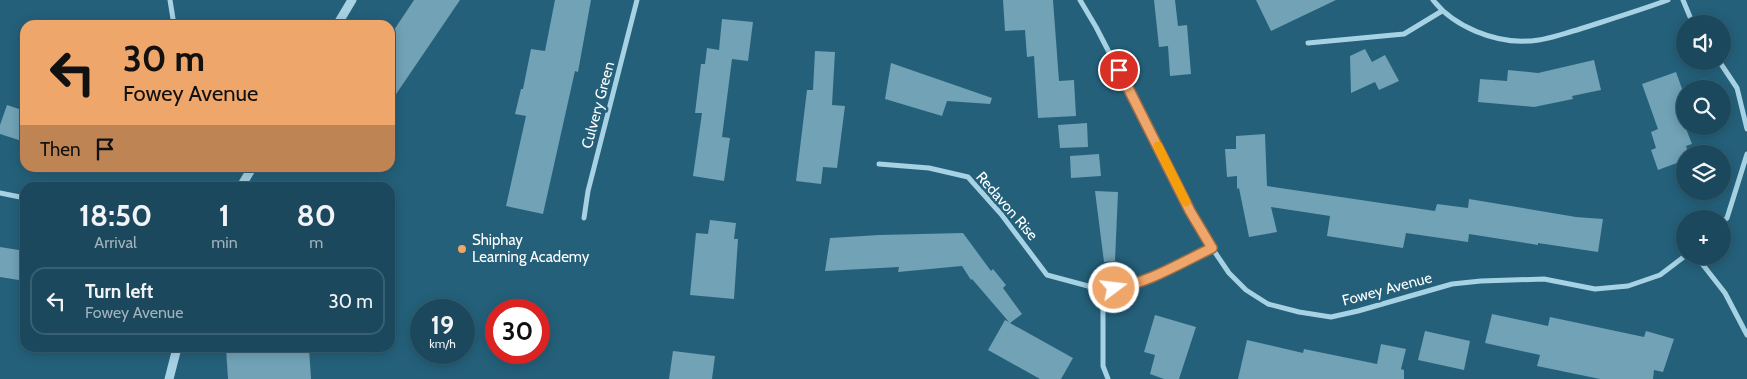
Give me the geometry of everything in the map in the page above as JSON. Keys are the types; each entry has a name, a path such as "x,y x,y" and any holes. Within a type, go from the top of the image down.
{"street":[{"path":"170,0 173,20"},
{"path":"340,20 352,0"},
{"name":"Culvery Green","path":"584,218 588,191 638,0"},
{"name":"Fowey Avenue","path":"1080,0 1096,27 1190,211 1212,248 1229,273 1246,290 1268,304 1331,317 1452,284 1544,278 1595,289 1628,286 1660,275 1676,263"},
{"path":"1433,0 1442,12 1496,39 1529,41 1563,34 1668,0"},
{"path":"1683,0 1689,15"},
{"path":"1308,43 1404,34 1442,12"},
{"path":"1725,70 1737,88 1747,129"},
{"path":"1729,210 1747,154"},
{"name":"Redavon Rise","path":"879,164 929,168 968,177 1001,214 1047,275 1103,290"},
{"path":"1741,176 1747,179"},
{"path":"0,193 20,197"},
{"path":"1108,379 1103,366 1103,290 1125,287 1212,248"},
{"path":"1703,265 1725,293 1747,335"},
{"path":"169,379 177,352"}],"building":[{"path":"414,0 460,0 395,96 395,28"},
{"path":"555,0 591,0 578,72 575,71 543,214 506,206 526,116 515,114 521,89 523,89 531,49 545,51"},
{"path":"1003,0 1053,0 1059,81 1074,80 1076,116 1038,118 1034,56 1027,57 1025,30 1005,31"},
{"path":"1154,0 1175,0 1178,26 1187,25 1191,74 1170,76 1168,46 1159,47"},
{"path":"1256,0 1336,0 1271,31"},
{"path":"722,19 753,22 748,61 732,59 722,137 730,138 724,181 693,176 702,113 695,113 701,64 705,64 707,48 719,50"},
{"path":"1365,49 1372,62 1385,55 1399,81 1379,90 1375,82 1351,93 1350,56"},
{"path":"815,51 835,52 832,105 845,106 837,168 823,167 821,184 796,181 807,90 813,90"},
{"path":"1594,60 1601,90 1572,96 1573,99 1534,107 1478,102 1480,79 1507,81 1508,70 1538,73"},
{"path":"891,63 992,98 990,104 947,101 942,116 885,99"},
{"path":"1676,72 1679,80 1676,80 1676,135 1688,135 1692,144 1676,145 1676,163 1658,170 1651,150 1656,148 1651,132 1658,129 1642,84"},
{"path":"7,105 20,109 20,140 0,134 0,125"},
{"path":"1087,123 1088,147 1060,148 1058,125"},
{"path":"1265,134 1267,186 1435,211 1437,204 1468,208 1469,199 1576,217 1603,219 1598,252 1469,234 1468,242 1406,233 1403,248 1327,236 1330,216 1271,207 1277,232 1249,237 1239,188 1237,189 1237,176 1227,177 1225,149 1236,149 1236,136"},
{"path":"1099,154 1101,176 1071,178 1070,156"},
{"path":"1095,191 1118,192 1115,261 1104,262"},
{"path":"710,220 736,223 734,239 738,239 734,299 690,295 696,233 708,234"},
{"path":"963,233 991,271 993,269 1006,285 1003,288 1022,314 1010,323 1073,358 1061,379 1040,379 988,350 1005,320 1009,322 971,280 962,266 898,272 899,267 825,271 830,238"},
{"path":"0,247 20,250 20,280 0,277"},
{"path":"1492,314 1548,326 1550,317 1644,337 1646,331 1674,339 1663,372 1654,370 1653,379 1600,379 1537,366 1540,355 1485,343"},
{"path":"1155,315 1196,327 1179,379 1164,379 1150,374 1155,355 1144,352"},
{"path":"1425,331 1470,341 1464,370 1418,360"},
{"path":"1247,340 1303,353 1304,349 1377,364 1381,344 1406,349 1401,369 1404,370 1404,379 1238,379"},
{"path":"673,351 715,356 712,379 669,379"},
{"path":"226,352 309,352 311,379 228,379"}],"slow traffic":[{"path":"1158,146 1186,202"}],"place":[{"name":"Shiphay Learning Academy","path":"462,249"}],"route":[{"path":"1114,288 1125,287 1162,272 1212,248 1190,211 1119,70"}]}
